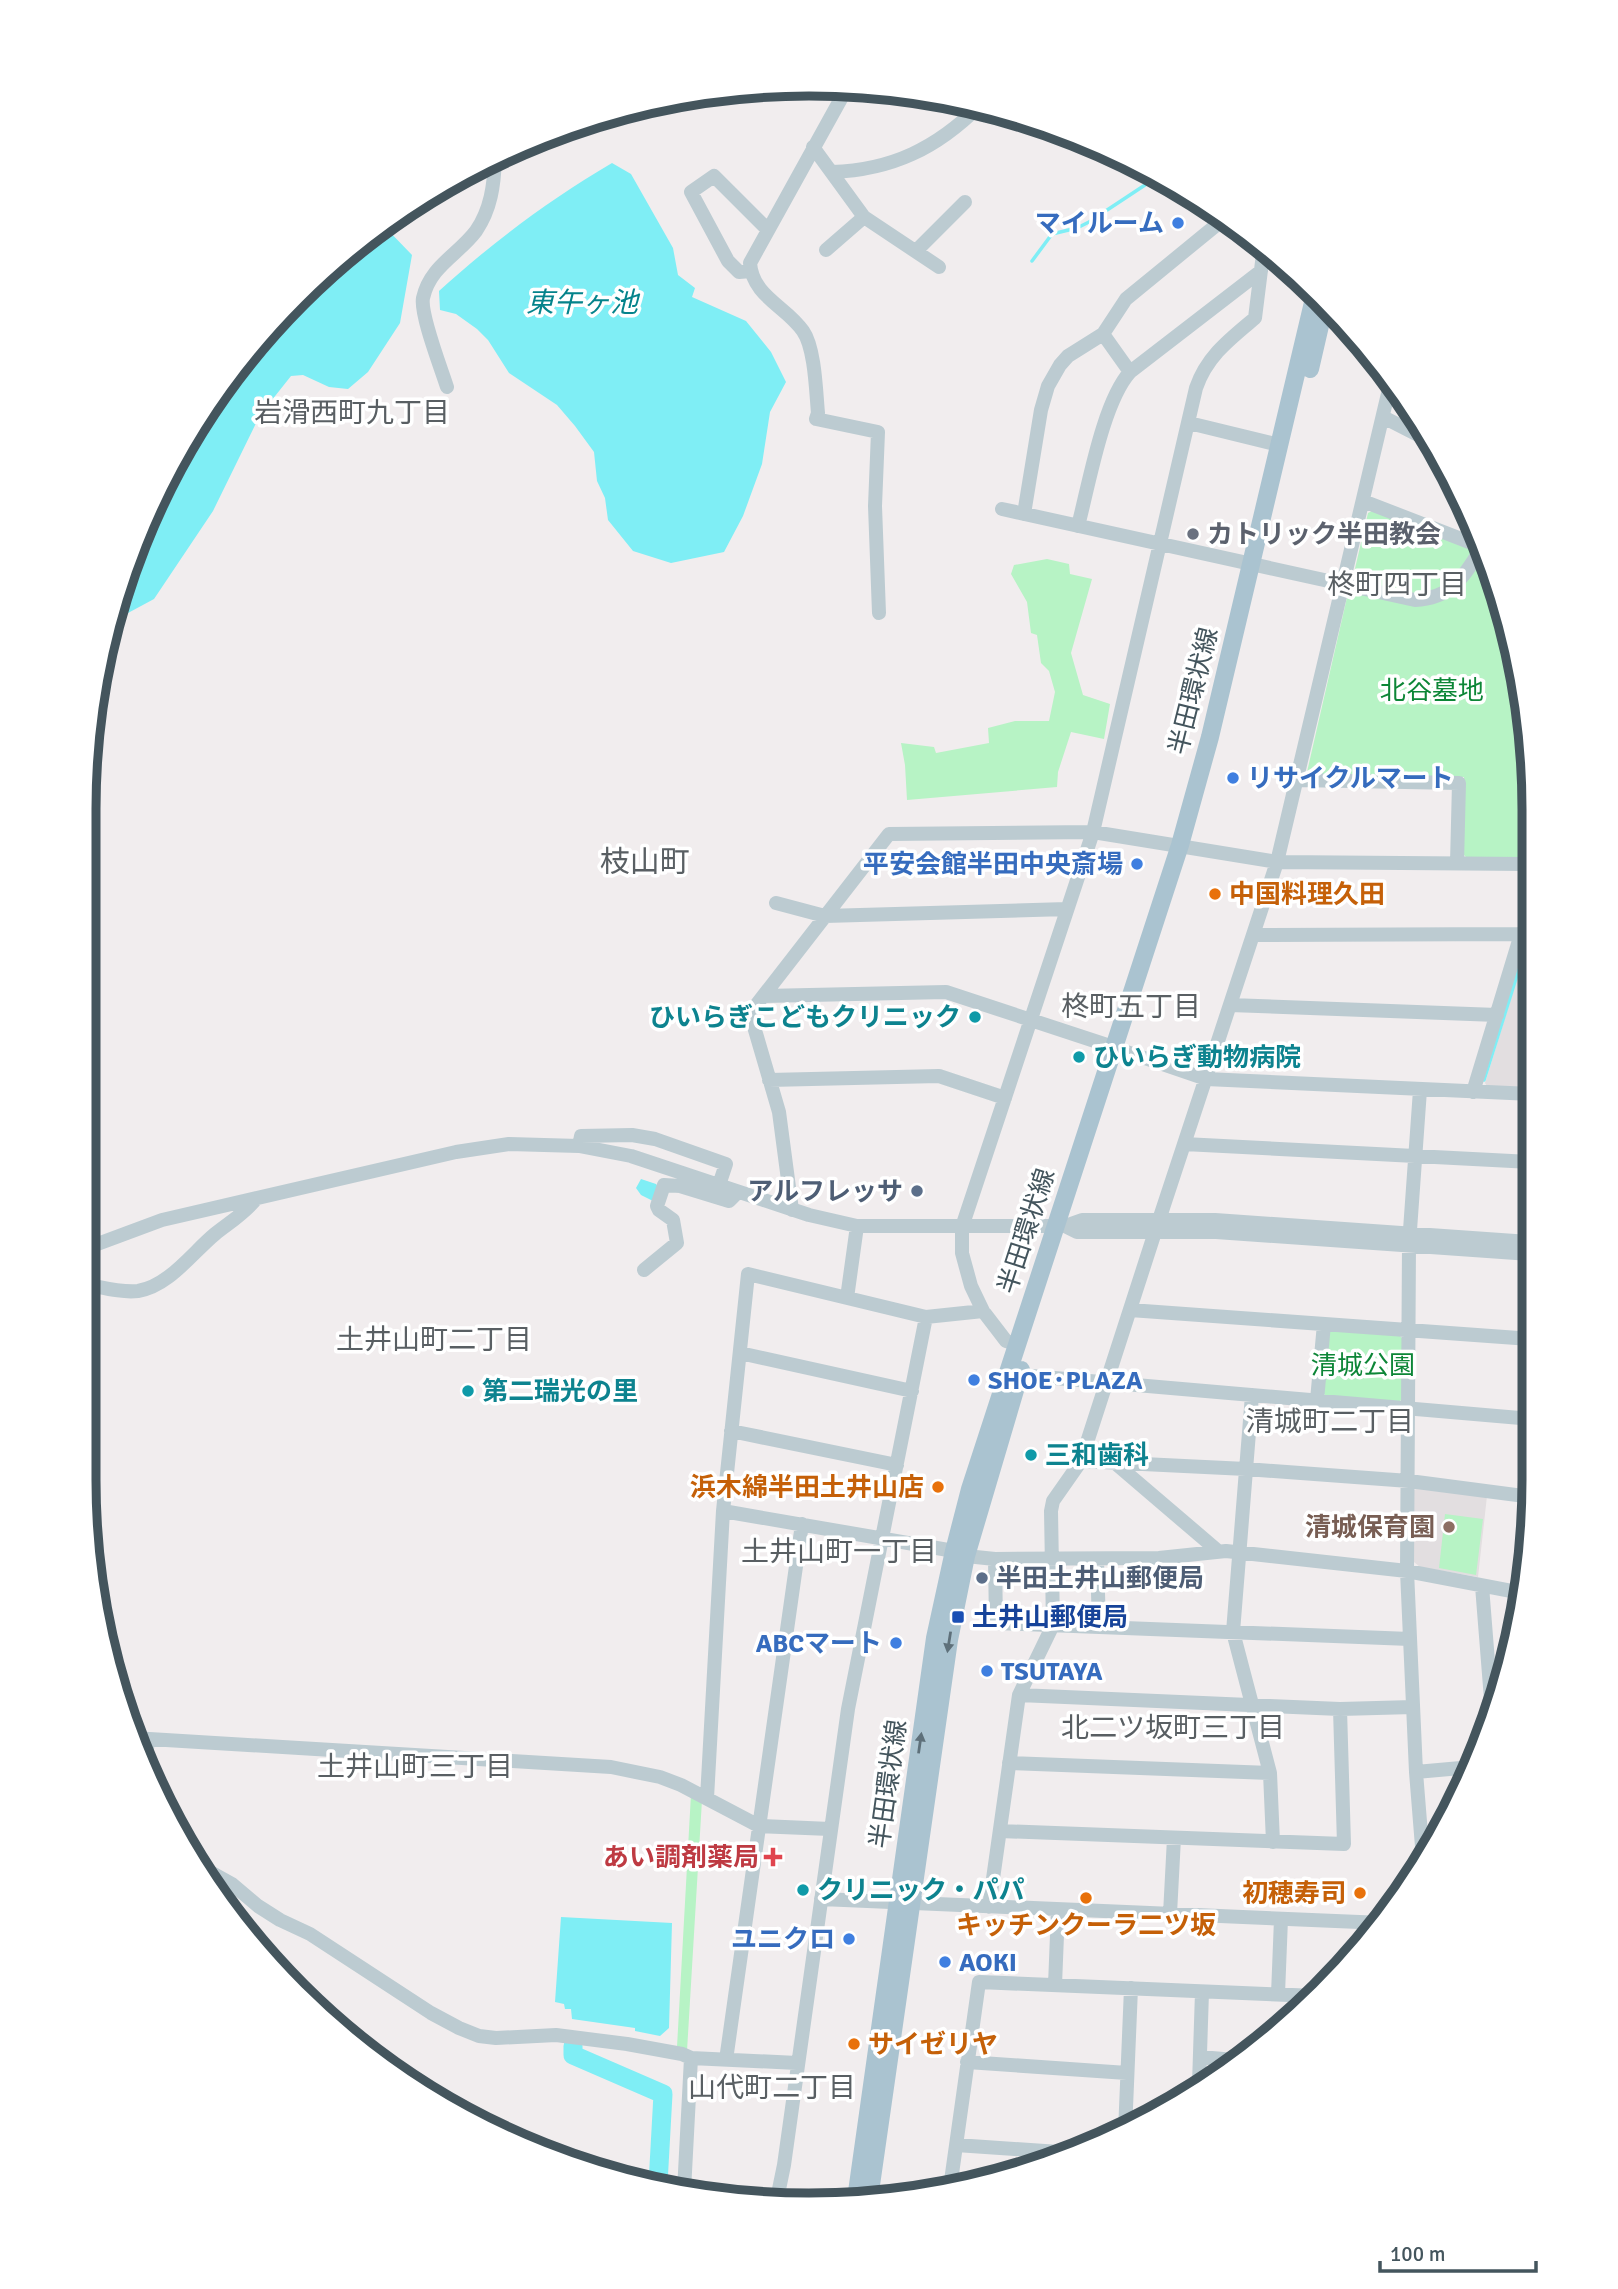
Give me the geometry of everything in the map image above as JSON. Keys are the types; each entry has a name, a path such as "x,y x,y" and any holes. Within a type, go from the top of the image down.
{"main road":[{"name":"半田環状線","path":"1257,565 1279,445 1312,305"},
{"name":"半田環状線","path":"960,1554 970,1489 1185,846 1210,737 1322,315"},
{"name":"半田環状線","path":"870,2190 935,1638 1020,1375 1060,1226"},
{"name":"半田環状線","path":"857,2191 905,1903"}],"street":[{"path":"841,97 750,263 762,293 805,333 814,368 818,413 816,419 878,432 875,506 879,613"},
{"path":"832,172 858,171 918,152 940,141 969,115"},
{"path":"813,146 864,217 939,267"},
{"path":"447,387 429,330 423,300 440,265 474,233 485,215 493,192 494,170"},
{"path":"751,271 739,272 728,261 691,192 714,176 768,230"},
{"path":"916,251 965,202"},
{"path":"826,250 864,217"},
{"path":"1024,514 1038,422 1048,386 1068,356 1103,334 1126,299 1217,225"},
{"path":"1017,1344 1006,1341 983,1311 971,1286 962,1253 962,1227 1093,832 1199,382 1217,349 1255,318 1262,260"},
{"path":"1079,526 1110,405 1122,381 1261,271"},
{"path":"1103,334 1130,372"},
{"path":"989,1907 1019,1695 1053,1625 1053,1501 1081,1461 1277,862 1388,394"},
{"path":"1383,417 1414,433"},
{"path":"1189,423 1279,445"},
{"path":"1363,501 1469,542"},
{"path":"1002,509 1415,600 1442,596 1454,587 1475,558"},
{"path":"1297,780 1459,783 1457,863"},
{"path":"792,1210 779,1112 750,1013 889,834 1093,832 1277,862 1522,864"},
{"path":"776,904 825,916 1067,909"},
{"path":"1254,935 1522,930"},
{"path":"1473,1092 1522,939"},
{"path":"764,996 946,992 1206,1079 1522,1094"},
{"path":"1230,1004 1497,1015"},
{"path":"769,1080 939,1076 1004,1098"},
{"path":"1420,1090 1410,1238 1407,1571 1422,1843"},
{"path":"579,1146 581,1136 632,1135 655,1139 726,1164 719,1185"},
{"path":"96,1245 162,1220 480,1147 532,1144 579,1146 631,1156 792,1210 858,1226 1060,1226 1077,1233 1157,1226 1216,1233 1522,1242"},
{"path":"1184,1144 1522,1162"},
{"path":"644,1270 677,1243 673,1220 657,1206 664,1185 680,1186 729,1201 738,1192"},
{"path":"96,1286 136,1291 163,1280 216,1233 239,1217 256,1199"},
{"path":"846,1298 858,1226"},
{"path":"1410,1238 1522,1253"},
{"path":"707,1797 723,1511 748,1274 926,1317 983,1311"},
{"path":"1130,1310 1522,1338"},
{"path":"779,2192 848,1709 926,1317"},
{"path":"1317,1400 1324,1324"},
{"path":"740,1353 912,1391"},
{"path":"1020,1375 1522,1418"},
{"path":"1252,1395 1233,1632 1270,1773 1273,1842"},
{"path":"731,1431 897,1465"},
{"path":"1081,1461 1409,1481 1521,1496"},
{"path":"1115,1463 1218,1551"},
{"path":"723,1511 995,1559 1159,1558 1218,1551 1407,1571 1513,1591"},
{"path":"726,2060 802,1524"},
{"path":"995,1559 996,1623 1410,1639"},
{"path":"1097,1559 1099,1627"},
{"path":"1482,1586 1491,1686"},
{"path":"1019,1695 1340,1709 1413,1707"},
{"path":"1000,1831 1344,1844 1340,1709"},
{"path":"145,1738 611,1767 660,1777 707,1797 759,1826 830,1829"},
{"path":"1009,1763 1270,1773"},
{"path":"1416,1772 1460,1768"},
{"path":"1170,1914 1174,1838"},
{"path":"215,1875 232,1884 258,1906 310,1934 431,2013 479,2036 496,2038 556,2035 627,2044 691,2058 797,2063"},
{"path":"821,1899 1367,1922"},
{"path":"1055,1984 1058,1910"},
{"path":"1278,1994 1281,1919"},
{"path":"951,2178 979,1982 1301,1995"},
{"path":"1125,2118 1130,1988"},
{"path":"1199,2076 1202,1992"},
{"path":"1200,2057 1224,2059"},
{"path":"684,2182 691,2058"},
{"path":"967,2062 1127,2073"},
{"path":"956,2145 1048,2151"}],"shaded area":[{"path":"1522,963 1522,1089 1488,1088 1485,1083"},
{"name":"清城保育園","path":"1418,1488 1487,1496 1478,1577 1420,1567 1414,1562 1414,1490"}],"green space":[{"path":"1372,511 1471,548 1472,553 1445,588 1424,595 1355,581 1353,577 1368,513"},
{"path":"1047,559 1069,564 1070,574 1092,579 1071,653 1083,695 1110,704 1104,739 1071,732 1058,772 1057,787 907,800 901,743 934,747 936,753 989,743 988,728 1015,721 1049,721 1055,692 1049,671 1041,663 1037,635 1031,633 1027,602 1011,574 1014,565"},
{"name":"北谷墓地","path":"1478,563 1497,625 1516,716 1522,858 1466,857 1463,854 1464,777 1309,776 1307,772 1348,593 1353,591 1443,600 1461,588"},
{"name":"清城公園","path":"1330,1330 1399,1335 1402,1338 1402,1399 1399,1402 1325,1395 1322,1392"},
{"path":"1445,1514 1483,1519 1476,1575 1439,1568"},
{"path":"691,1794 702,1800 687,2051 677,2047"}],"water":[{"name":"東午ヶ池","path":"612,163 631,174 673,248 678,275 695,288 692,297 746,321 771,352 786,382 770,412 762,464 743,516 724,552 671,563 633,551 608,520 605,498 597,481 594,452 575,426 557,405 509,373 488,340 477,329 456,314 440,310 439,291 459,273 544,207"},
{"path":"390,233 412,255 400,323 368,372 348,389 329,387 303,375 291,376 260,415 213,511 154,599 128,613 120,628 134,580 151,536 170,494 216,413 273,339 305,305 339,273"},
{"path":"641,1179 656,1184 659,1188 653,1201 641,1195 636,1188"},
{"path":"561,1917 672,1923 669,2028 660,2036 635,2031 635,2028 572,2019 571,2009 565,2009 564,2004 555,2002"}],"waterway":[{"path":"1032,261 1052,234 1089,222 1148,183"},
{"path":"1484,1080 1522,959"},
{"path":"573,2046 573,2055 663,2094 658,2176"}],"place":[{"name":"マイルーム","path":"1178,223"},
{"name":"カトリック半田教会","path":"1193,534"},
{"name":"リサイクルマート","path":"1233,778"},
{"name":"平安会館半田中央斎場","path":"1137,864"},
{"name":"中国料理久田","path":"1215,894"},
{"name":"ひいらぎこどもクリニック","path":"975,1017"},
{"name":"ひいらぎ動物病院","path":"1079,1057"},
{"name":"アルフレッサ","path":"917,1191"},
{"name":"SHOE･PLAZA","path":"974,1380"},
{"name":"第二瑞光の里","path":"468,1391"},
{"name":"三和歯科","path":"1031,1455"},
{"name":"浜木綿半田土井山店","path":"938,1487"},
{"name":"清城保育園","path":"1449,1527"},
{"name":"半田土井山郵便局","path":"982,1578"},
{"name":"土井山郵便局","path":"958,1617"},
{"name":"ABCマート","path":"896,1643"},
{"name":"TSUTAYA","path":"987,1671"},
{"name":"あい調剤薬局","path":"773,1857"},
{"name":"クリニック・パパ","path":"803,1890"},
{"name":"初穂寿司","path":"1360,1893"},
{"name":"キッチンクーラ二ツ坂","path":"1086,1898"},
{"name":"ユニクロ","path":"849,1939"},
{"name":"AOKI","path":"945,1962"},
{"name":"サイゼリヤ","path":"854,2044"}],"district":[{"name":"岩滑西町九丁目","path":"352,412"},
{"name":"柊町四丁目","path":"1397,584"},
{"name":"枝山町","path":"645,862"},
{"name":"柊町五丁目","path":"1131,1006"},
{"name":"土井山町二丁目","path":"434,1339"},
{"name":"清城町二丁目","path":"1330,1421"},
{"name":"土井山町一丁目","path":"839,1551"},
{"name":"北二ツ坂町三丁目","path":"1173,1727"},
{"name":"土井山町三丁目","path":"415,1766"},
{"name":"山代町二丁目","path":"772,2087"}]}
